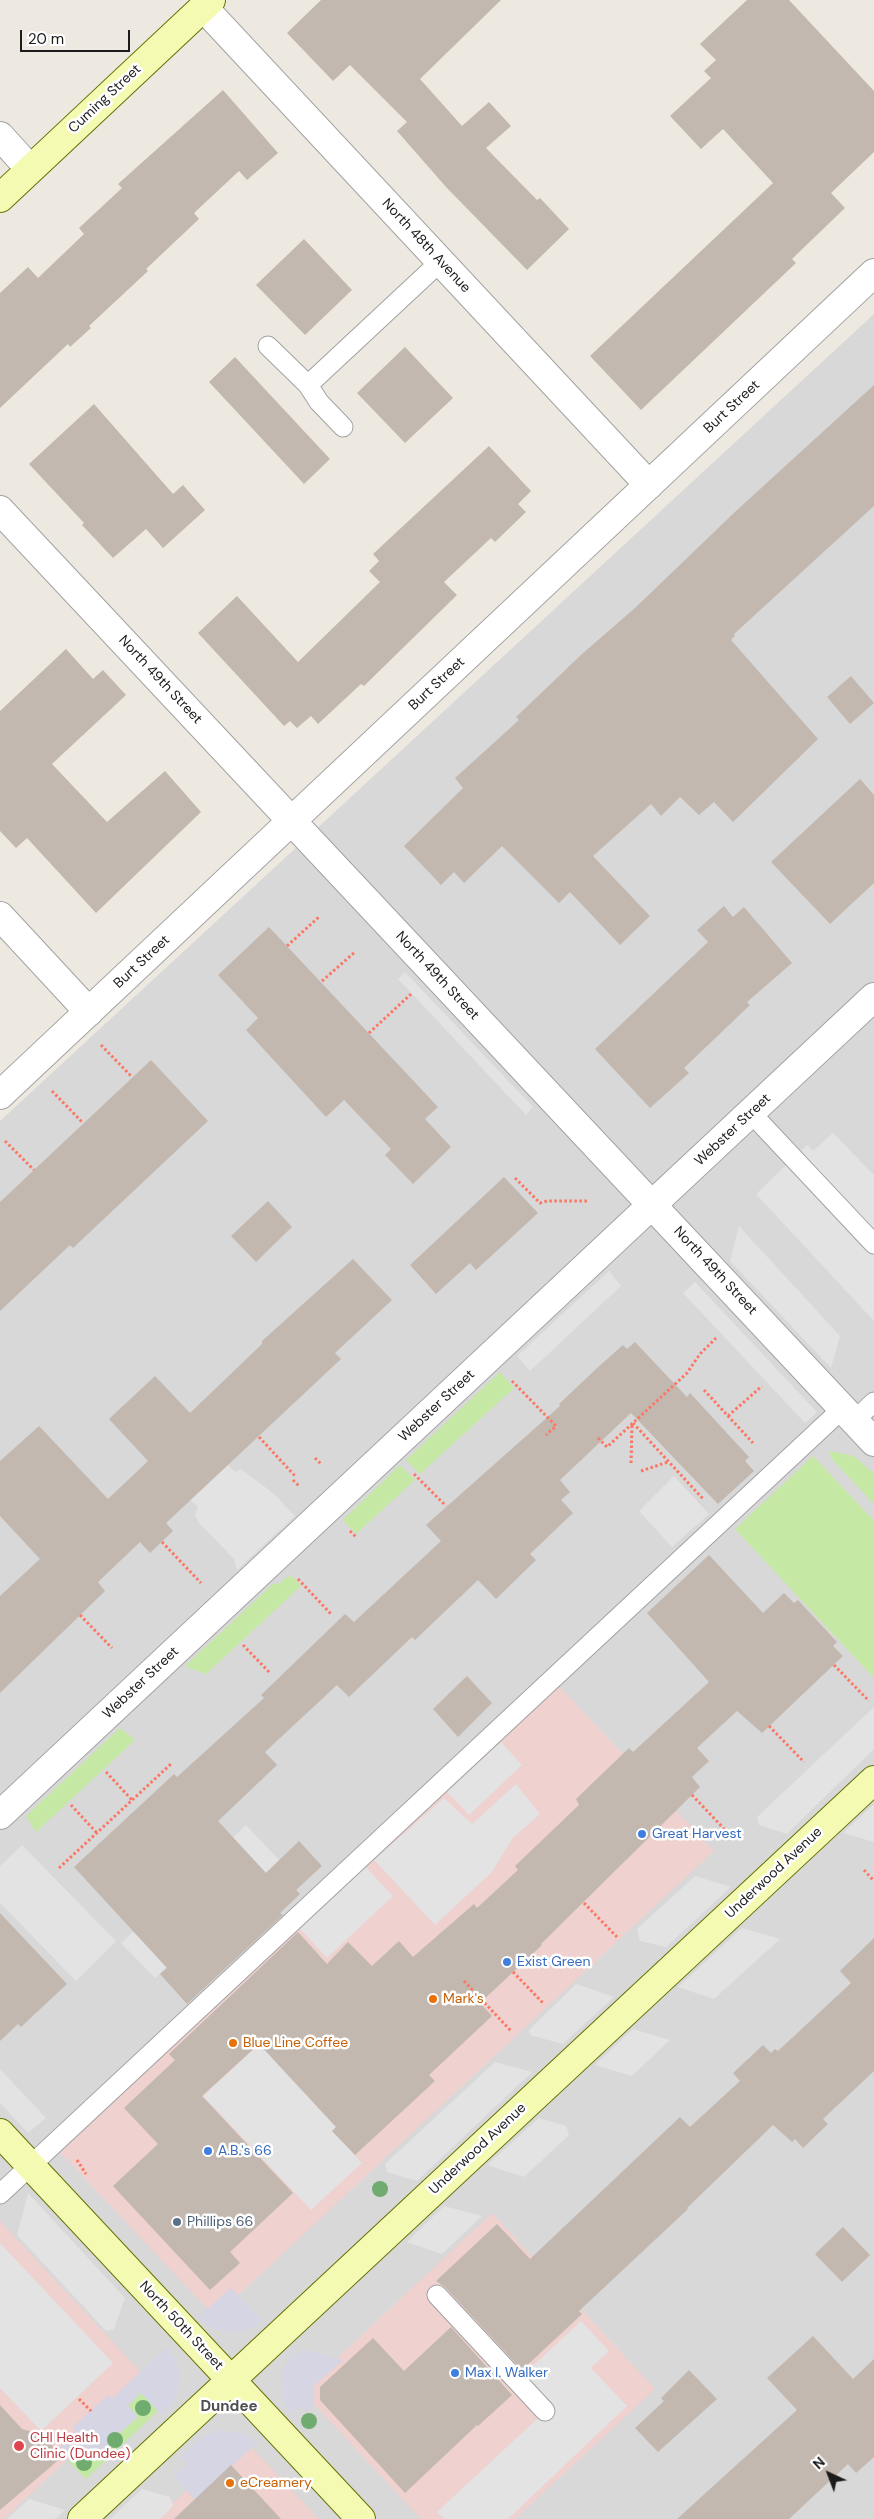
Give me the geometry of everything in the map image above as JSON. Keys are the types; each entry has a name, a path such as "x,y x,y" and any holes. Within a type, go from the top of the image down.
{"main road":[{"name":"Cuming Street","path":"0,198 207,3"},
{"name":"Underwood Avenue","path":"82,2519 874,1780"},
{"name":"North 50th Street","path":"0,2133 361,2519"}],"street":[{"name":"North 48th Avenue","path":"207,3 441,261 649,485"},
{"path":"0,136 30,169"},
{"name":"Burt Street","path":"0,1095 874,273"},
{"name":"North 49th Street","path":"0,510 874,1442"},
{"path":"0,916 89,1012"},
{"name":"Webster Street","path":"0,1815 874,997"}],"lane":[{"path":"308,385 441,261"},
{"path":"268,346 308,385 319,402 343,427"},
{"path":"751,1113 874,1244"},
{"path":"0,2194 848,1415 874,1402"},
{"path":"437,2295 544,2411"}],"path":[{"path":"287,946 320,916"},
{"path":"322,981 354,952"},
{"path":"369,1033 412,993"},
{"path":"97,1041 132,1077"},
{"path":"48,1087 83,1123"},
{"path":"5,1141 34,1170"},
{"path":"515,1178 540,1203 547,1201 587,1201"},
{"path":"598,1438 607,1447 687,1373 700,1354 716,1338"},
{"path":"728,1416 762,1386"},
{"path":"704,1390 753,1443"},
{"path":"521,1391 556,1426 546,1435"},
{"path":"632,1424 706,1503"},
{"path":"631,1463 632,1424"},
{"path":"259,1437 300,1487"},
{"path":"315,1458 322,1465"},
{"path":"641,1471 668,1462"},
{"path":"427,1488 446,1506"},
{"path":"162,1542 203,1584"},
{"path":"294,1575 331,1614"},
{"path":"80,1615 112,1648"},
{"path":"243,1645 270,1673"},
{"path":"834,1665 869,1701"},
{"path":"769,1726 804,1762"},
{"path":"59,1868 172,1762"},
{"path":"106,1772 132,1800"},
{"path":"692,1795 728,1833"},
{"path":"71,1805 97,1832"},
{"path":"864,1870 874,1881"},
{"path":"584,1903 617,1937"},
{"path":"514,1972 543,2003"},
{"path":"464,1981 512,2032"},
{"path":"79,2398 91,2411"}],"shaded area":[{"path":"874,314 874,2519 0,2519 0,1121"},
{"path":"405,972 533,1107 526,1115 398,979"},
{"path":"833,1133 874,1175 874,1321 756,1194 807,1145 813,1151"},
{"path":"739,1226 840,1336 831,1368 730,1261"},
{"path":"609,1271 621,1286 530,1371 517,1356"},
{"path":"695,1282 817,1412 805,1423 683,1293"},
{"path":"228,1465 235,1472 241,1469 273,1493 295,1516 237,1570 234,1559 199,1523 195,1515 198,1506 183,1495 203,1488"},
{"path":"674,1476 709,1514 672,1547 639,1511"},
{"path":"558,1685 714,1851 215,2317 60,2152"},
{"path":"874,1707 874,1749 787,1834 759,1825 757,1817"},
{"path":"501,1742 522,1765 469,1815 447,1792"},
{"path":"516,1784 540,1814 512,1839 492,1872 435,1925 374,1860 444,1798 472,1824"},
{"path":"874,1804 874,1842 843,1833"},
{"path":"246,1825 279,1860 155,1978 121,1943"},
{"path":"22,1845 116,1941 76,1981 0,1903 0,1866"},
{"path":"359,1860 393,1896 327,1958 293,1921"},
{"path":"695,1876 731,1887 666,1947 640,1941 637,1929"},
{"path":"742,1928 780,1939 714,1999 678,1987"},
{"path":"576,1984 614,1997 563,2044 530,2035 529,2030"},
{"path":"633,2029 670,2040 632,2076 595,2065"},
{"path":"265,2039 273,2059 336,2127 333,2131 362,2163 311,2210 203,2096"},
{"path":"495,2062 532,2072 417,2181 387,2172 385,2164"},
{"path":"0,2069 46,2118 28,2133 0,2103"},
{"path":"539,2118 566,2126 569,2135 524,2177 487,2165"},
{"path":"28,2193 125,2298 114,2329 106,2331 17,2235"},
{"path":"444,2206 482,2216 442,2254 407,2242"},
{"path":"492,2213 655,2389 515,2519 421,2519 302,2391"},
{"path":"0,2221 150,2382 4,2519 0,2519"},
{"path":"0,2243 113,2363 41,2431 0,2388"},
{"path":"231,2288 262,2320 242,2332 214,2329 197,2318"},
{"path":"581,2321 609,2351 591,2368 627,2406 508,2519 444,2519 437,2512 552,2405 524,2374"},
{"path":"167,2346 175,2359 180,2374 175,2399 166,2411 162,2415 141,2393 128,2405 138,2417 119,2434 114,2433 111,2435 111,2443 92,2460 82,2449 68,2461 58,2449 76,2432 72,2428 108,2395 112,2399"},
{"path":"304,2350 343,2360 314,2386 313,2405 306,2411 301,2406 291,2415 282,2398 281,2372 293,2352 296,2355"},
{"path":"219,2430 240,2433 258,2442 195,2500 174,2477 188,2463 181,2456 202,2437"},
{"path":"243,2438 319,2519 156,2519"},
{"path":"142,2489 170,2497 173,2506 160,2519 110,2519"},
{"path":"29,2499 65,2510 55,2519 7,2519"}],"green space":[{"path":"500,1372 514,1388 420,1474 406,1460"},
{"path":"829,1451 854,1456 874,1474 874,1504 832,1459"},
{"path":"813,1456 874,1521 874,1678 735,1529"},
{"path":"400,1465 415,1480 356,1534 343,1520"},
{"path":"288,1576 293,1577 301,1586 206,1674 185,1666 273,1584 279,1584"},
{"path":"120,1728 135,1740 36,1832 26,1816"},
{"path":"141,2393 158,2411 86,2479 68,2461 82,2449 92,2459 111,2443 111,2436 118,2433 138,2417 128,2406"}],"building":[{"path":"321,0 501,0 420,79 462,126 489,102 511,126 486,148 537,200 540,198 569,229 527,270 446,187 397,131 407,122 350,65 333,81 287,33"},
{"path":"747,0 789,0 874,91 874,152 831,193 845,208 792,259 796,263 641,410 590,356 773,183 723,129 701,149 670,116 711,78 704,71 716,60 700,44"},
{"path":"223,90 278,153 247,180 239,171 194,213 199,219 146,269 148,271 89,326 91,328 70,347 68,344 0,408 0,293 28,267 38,278 84,234 79,228 122,188 118,184"},
{"path":"304,239 352,290 305,335 256,285"},
{"path":"405,347 453,398 405,443 357,393"},
{"path":"235,357 330,459 304,484 209,382"},
{"path":"874,385 874,506 734,634 735,636 731,640 818,739 733,822 714,802 699,815 680,797 661,816 651,804 593,856 650,916 620,945 570,892 559,903 502,846 464,883 454,872 441,885 404,846 463,788 455,778 519,720 516,717 582,654 635,608 736,511"},
{"path":"94,404 173,494 183,485 205,510 163,548 146,529 113,558 82,525 84,523 29,464"},
{"path":"489,446 531,491 518,504 526,512 495,542 491,538 444,582 457,595 364,686 361,684 318,724 311,716 297,728 290,721 284,726 198,633 237,596 298,662 380,582 369,571 379,561 373,554"},
{"path":"66,649 93,679 103,670 126,695 52,764 107,822 165,771 201,812 96,913 27,838 16,848 0,831 0,711"},
{"path":"851,676 874,703 850,724 827,697"},
{"path":"860,779 874,795 874,883 830,924 771,862"},
{"path":"724,906 733,917 744,907 792,963 747,1002 750,1005 684,1068 689,1073 650,1108 595,1049 708,942 697,930"},
{"path":"269,927 438,1107 425,1119 451,1147 413,1184 385,1155 391,1149 344,1100 326,1117 246,1030 258,1018 218,975"},
{"path":"151,1060 208,1121 73,1248 70,1245 0,1311 0,1202"},
{"path":"504,1177 538,1213 476,1270 470,1263 436,1294 410,1265"},
{"path":"268,1201 292,1227 256,1262 231,1236"},
{"path":"353,1259 392,1300 335,1353 341,1359 166,1523 173,1531 150,1553 140,1542 98,1582 105,1591 0,1693 0,1596 40,1559 0,1516 0,1461 39,1426 108,1499 148,1461 109,1419 155,1376 190,1413 262,1344 262,1341"},
{"path":"635,1342 687,1397 690,1393 749,1457 745,1461 754,1471 718,1504 631,1413 560,1480 570,1492 561,1500 573,1513 530,1554 536,1560 496,1599 478,1580 415,1640 412,1637 349,1697 337,1685 265,1752 277,1765 218,1821 266,1873 299,1841 322,1866 296,1890 300,1894 280,1913 283,1915 187,2004 160,1974 167,1968 74,1867 174,1774 177,1777 264,1698 261,1695 345,1614 354,1622 441,1541 426,1525 560,1406 559,1404 623,1345 627,1349"},
{"path":"709,1555 763,1613 784,1593 794,1603 798,1600 837,1642 833,1646 843,1656 762,1733 737,1711 697,1748 709,1761 692,1777 700,1787 542,1945 480,2003 492,2016 429,2075 435,2081 355,2155 332,2131 336,2127 259,2044 202,2096 293,2193 230,2252 240,2263 210,2290 113,2186 158,2144 124,2108 175,2060 169,2054 298,1932 327,1964 348,1942 372,1966 399,1941 413,1957 474,1904 477,1908 518,1870 515,1866 579,1805 576,1799 629,1748 633,1752 709,1682 647,1613"},
{"path":"467,1676 492,1703 458,1737 433,1709"},
{"path":"0,1913 67,1984 21,2027 18,2024 0,2041"},
{"path":"874,1938 874,2071 823,2119 828,2124 803,2148 795,2139 792,2142 773,2125 688,2209 579,2311 582,2314 522,2370 445,2287 436,2281 497,2224 530,2259 680,2117 690,2127 740,2081 733,2073 763,2045 771,2053 775,2049 778,2051 851,1983 840,1971"},
{"path":"843,2227 870,2255 842,2282 815,2254"},
{"path":"451,2327 512,2395 477,2425 405,2493 320,2400 320,2387 373,2338 404,2371"},
{"path":"813,2336 853,2379 874,2359 874,2457 856,2473 848,2464 789,2519 677,2519 797,2410 767,2378"},
{"path":"689,2370 717,2399 658,2452 635,2428 664,2401 661,2398"},
{"name":"CHI Health Clinic (Dundee)","path":"0,2405 22,2429 33,2432 51,2444 62,2457 0,2510"},
{"name":"eCreamery","path":"231,2465 281,2519 174,2519"}],"place":[{"name":"Great Harvest","path":"642,1834"},
{"name":"Exist Green","path":"507,1962"},
{"name":"Mark's","path":"433,1999"},
{"name":"Blue Line Coffee","path":"233,2043"},
{"name":"A.B.'s 66","path":"208,2151"},
{"name":"Phillips 66","path":"177,2222"},
{"name":"Max I. Walker","path":"455,2373"},
{"name":"CHI Health Clinic (Dundee)","path":"19,2446"},
{"name":"eCreamery","path":"230,2483"}],"district":[{"name":"Dundee","path":"229,2407"}]}
